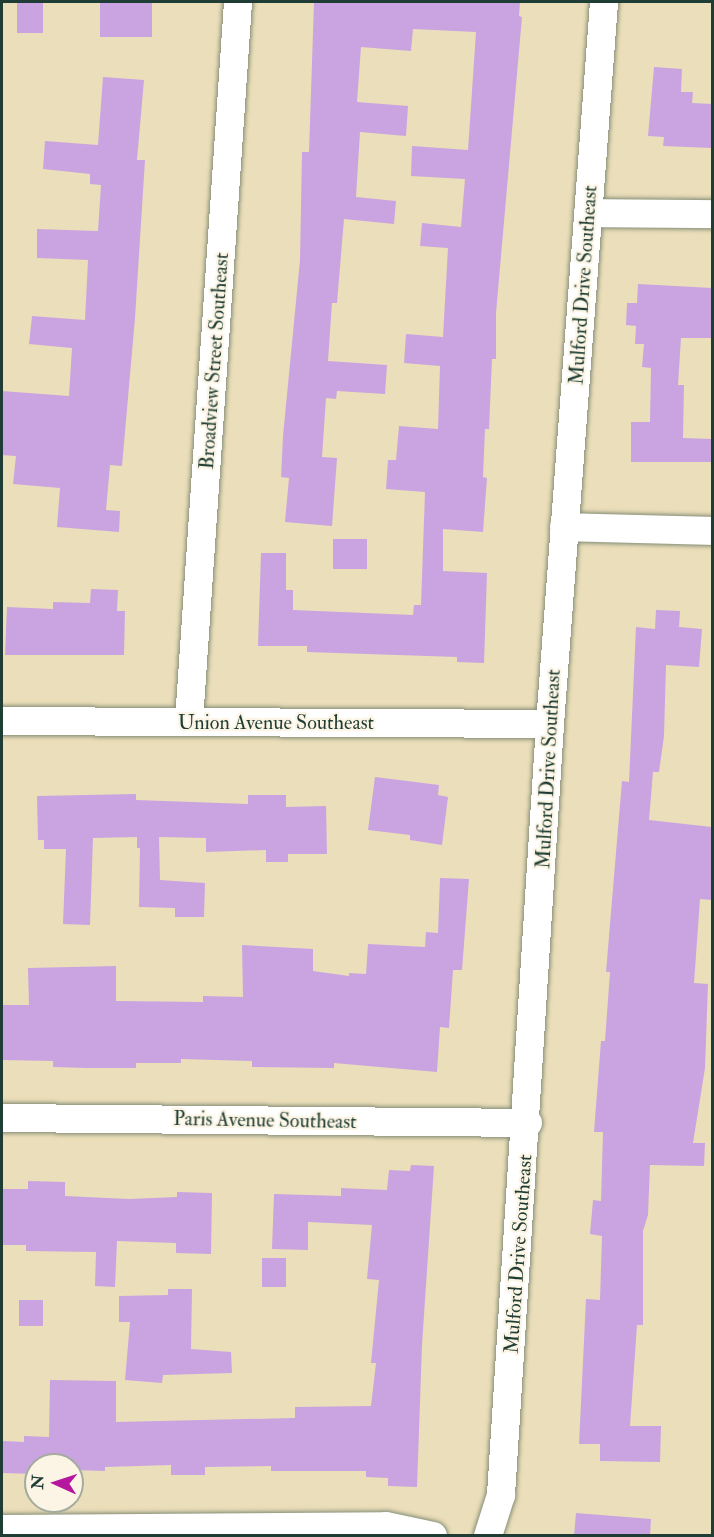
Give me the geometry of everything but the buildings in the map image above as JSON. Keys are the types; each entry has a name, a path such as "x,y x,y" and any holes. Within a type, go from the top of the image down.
{"street":[{"name":"Broadview Street Southeast","path":"189,721 238,2"},
{"name":"Mulford Drive Southeast","path":"488,1536 501,1495 528,1123 550,724 604,2"},
{"path":"588,213 712,214"},
{"path":"564,527 712,531"},
{"name":"Union Avenue Southeast","path":"2,721 550,724"},
{"name":"Paris Avenue Southeast","path":"2,1118 528,1123"},
{"path":"2,1529 386,1526 433,1536"}]}
